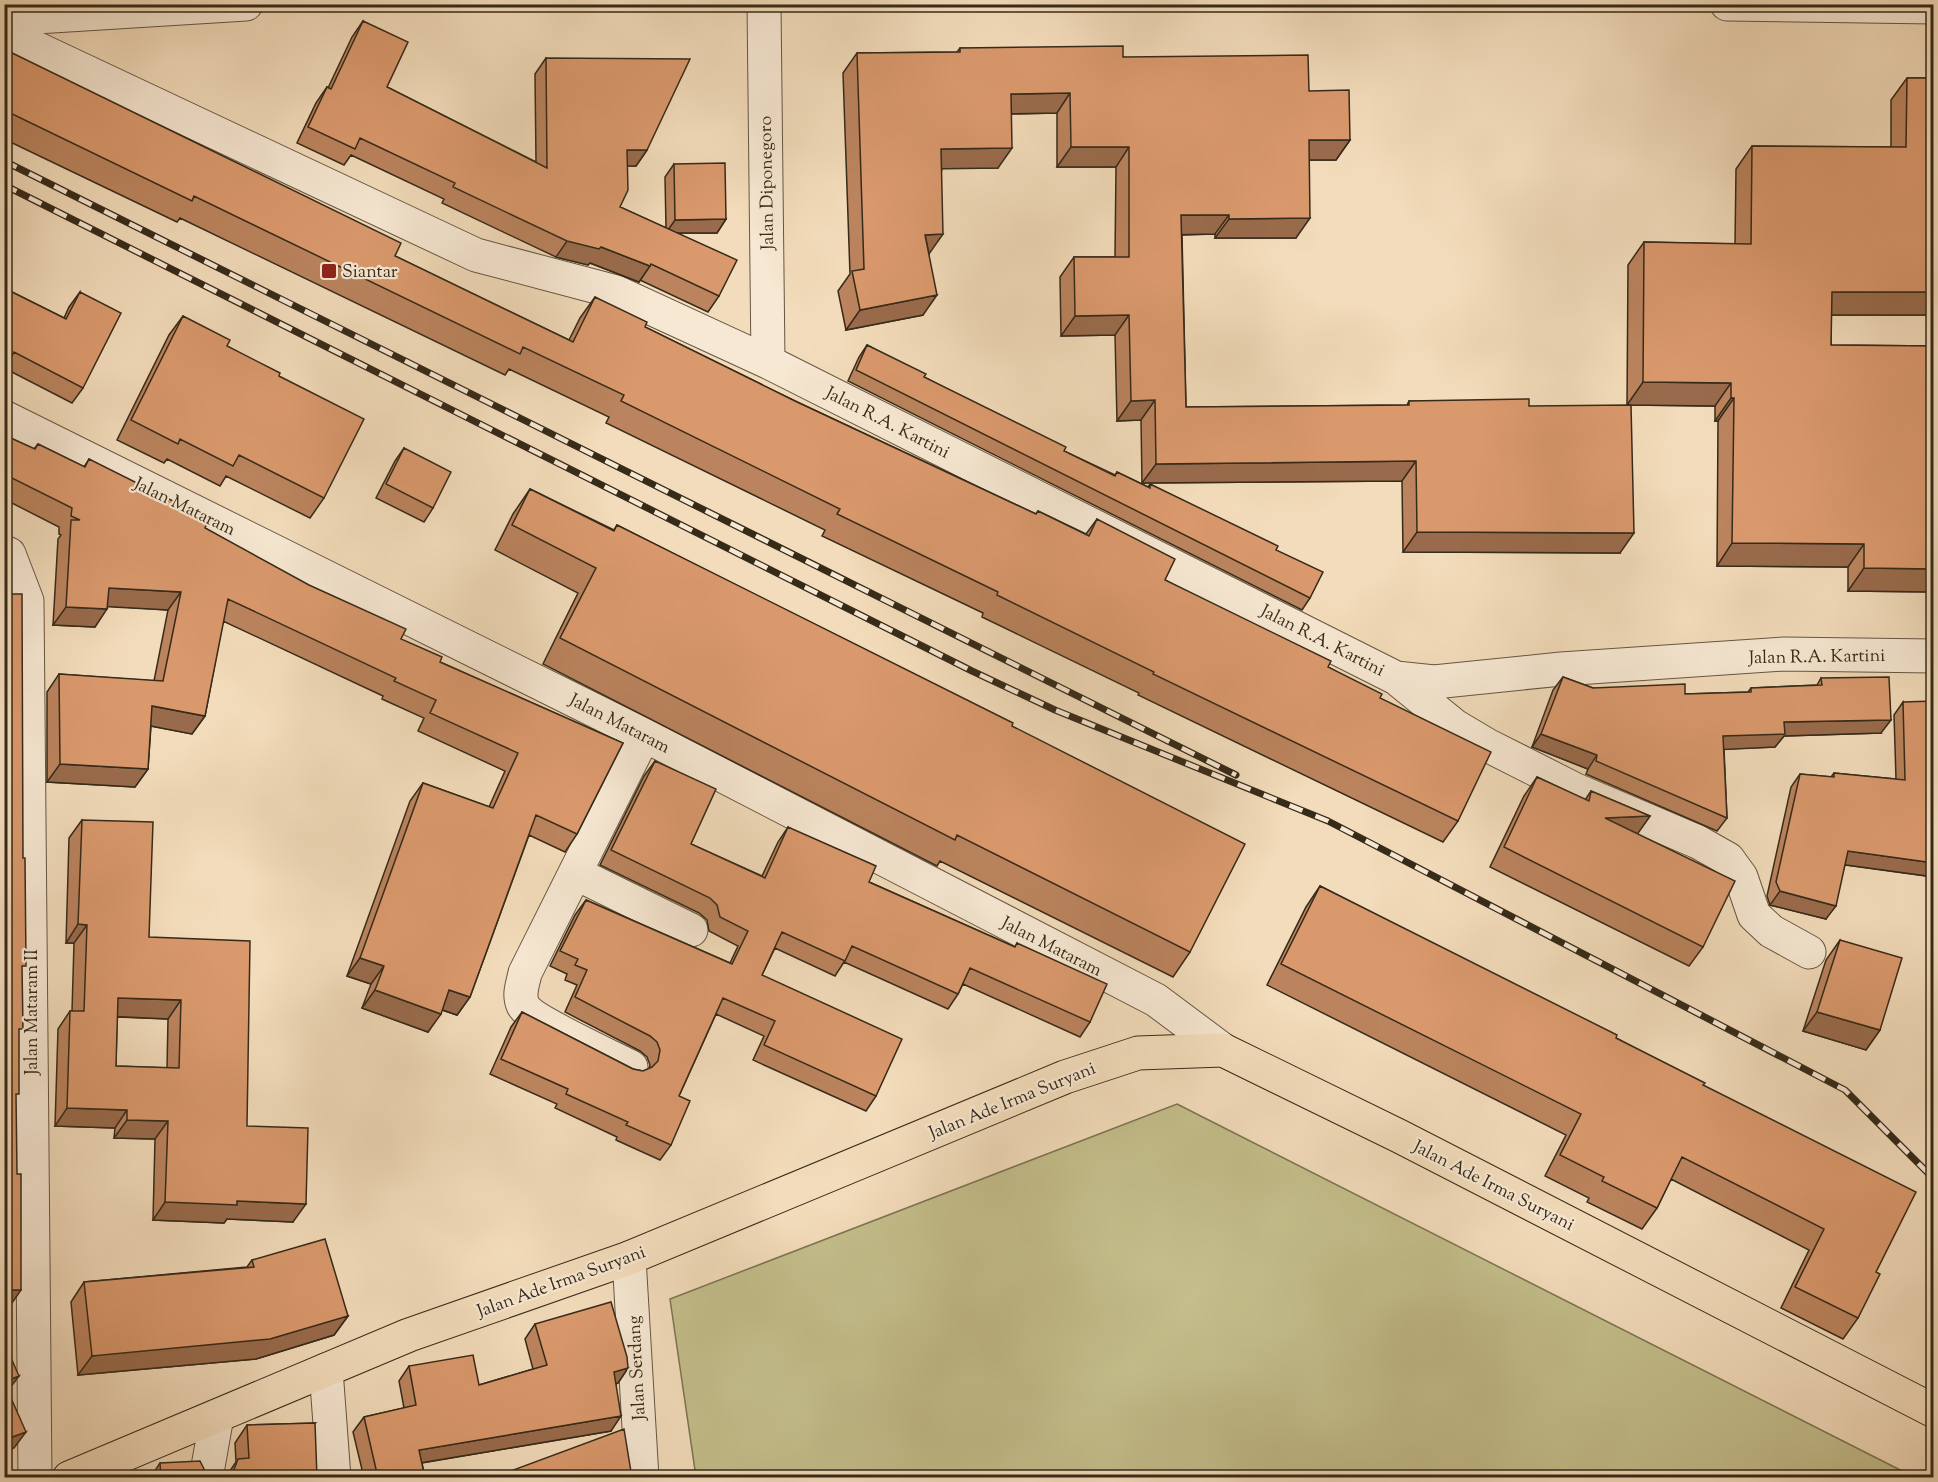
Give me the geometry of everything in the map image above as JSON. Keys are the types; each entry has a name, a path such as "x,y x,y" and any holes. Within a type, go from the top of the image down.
{"main road":[{"name":"Jalan Ade Irma Suryani","path":"69,1478 410,1335 629,1258 1065,1077 1138,1053 1223,1050 1399,1136 1934,1411"}],"street":[{"path":"4,19 246,4"},
{"name":"Jalan Diponegoro","path":"764,4 768,362"},
{"path":"1727,4 1934,7"},
{"name":"Jalan R.A. Kartini","path":"4,33 476,255 616,292 768,362 1396,678 1434,682 1561,669 1784,654 1934,656"},
{"name":"Jalan Mataram","path":"4,417 644,735 1156,1000 1223,1050"},
{"name":"Jalan Mataram II","path":"4,552 9,554 27,600 35,1478"},
{"path":"1396,678 1455,726 1487,745 1576,790 1698,842 1728,860 1741,877 1754,915 1771,931 1809,952"},
{"path":"631,1067 544,1021 524,1007 520,995 525,974 577,874 644,735"},
{"path":"577,874 691,930"},
{"name":"Jalan Serdang","path":"629,1258 642,1478"},
{"path":"326,1370 334,1478"},
{"path":"206,1478 217,1416"}],"shaded area":[{"path":"1177,1104 1914,1477 696,1477 670,1299"}],"building":[{"path":"363,21 408,42 387,87 547,168 546,58 690,59 647,150 627,150 628,190 620,207 737,260 719,296 651,264 650,266 601,247 599,249 567,241 453,187 455,183 360,138 355,149 308,127 327,87 331,89"},
{"path":"1123,46 1123,57 1308,55 1309,91 1349,90 1350,140 1309,140 1310,218 1229,219 1229,215 1181,215 1186,407 1409,405 1409,401 1529,399 1529,406 1631,405 1634,533 1417,532 1416,461 1156,464 1155,400 1131,401 1129,315 1075,316 1074,257 1129,257 1129,147 1071,147 1070,93 1011,94 1012,148 941,149 943,234 925,235 937,295 860,310 852,271 864,269 857,53 960,52 960,48"},
{"path":"4,49 401,243 395,256 573,342 595,297 647,322 645,327 795,401 1036,514 1038,511 1089,536 1097,519 1175,559 1165,580 1331,661 1328,667 1382,694 1380,698 1491,752 1458,821 1153,674 1154,672 997,595 998,592 837,514 840,509 621,401 624,395 523,347 520,354 194,196 192,201 4,110"},
{"path":"1907,78 1934,78 1934,292 1832,292 1831,345 1934,346 1934,569 1864,568 1864,544 1732,543 1734,398 1731,398 1731,383 1643,382 1644,242 1751,244 1752,146 1906,147"},
{"path":"725,163 726,219 675,220 674,164"},
{"path":"4,288 66,319 80,292 121,313 83,388 14,352 4,371"},
{"path":"183,316 230,340 227,346 280,373 279,376 364,419 324,498 239,455 233,466 180,439 178,444 131,420"},
{"path":"867,345 926,374 924,377 1066,447 1064,451 1115,476 1117,472 1150,488 1150,484 1278,546 1276,550 1323,572 1310,598 856,370"},
{"path":"4,435 35,449 38,444 85,467 89,459 209,519 205,528 309,585 406,629 401,639 442,657 440,662 623,743 577,834 536,815 470,997 449,990 441,1014 375,990 384,966 360,958 423,783 493,808 518,753 430,713 436,700 394,681 396,678 228,599 205,716 152,706 148,769 60,764 59,674 163,681 181,592 109,588 107,609 66,607 71,520 80,520 71,516 72,508 10,477 7,483 4,482"},
{"path":"404,448 451,472 433,508 386,484"},
{"path":"530,489 614,531 617,525 1013,723 1012,726 1245,844 1190,952 957,835 955,840 560,638 596,568 512,525"},
{"path":"4,594 22,594 23,858 25,858 26,966 22,966 23,1029 19,1029 19,1094 16,1094 17,1174 21,1174 21,1290 4,1290"},
{"path":"1563,677 1593,688 1685,684 1685,694 1751,692 1751,688 1822,685 1821,678 1889,677 1891,720 1784,722 1785,734 1723,736 1727,818 1596,761 1597,755 1541,734"},
{"path":"1934,701 1934,863 1848,851 1836,906 1780,891 1776,882 1800,774 1834,777 1834,773 1905,780 1903,702"},
{"path":"655,761 716,789 691,844 765,878 788,827 876,866 869,882 1015,947 1017,943 1107,984 1090,1022 970,968 958,994 852,946 845,961 782,932 762,975 902,1039 876,1096 764,1045 775,1021 723,998 679,1096 690,1101 671,1145 626,1125 628,1122 566,1094 568,1089 501,1059 522,1012 633,1069 643,1071 658,1061 660,1050 657,1042 650,1036 575,997 587,970 575,965 578,959 560,951 586,900 732,964 748,931 720,917 717,905 710,898 611,850"},
{"path":"1537,777 1589,801 1591,791 1650,816 1605,818 1735,881 1703,947 1504,847"},
{"path":"82,820 153,822 149,937 250,941 247,1126 308,1128 306,1204 237,1201 237,1205 165,1202 168,1121 127,1120 127,1110 67,1108 70,1011 84,1011 87,925 78,924","holes":["118,998 181,1000 179,1068 116,1066"]},
{"path":"1320,886 1617,1035 1616,1038 1705,1083 1703,1085 1916,1192 1876,1272 1880,1274 1858,1318 1795,1287 1824,1229 1682,1157 1657,1208 1602,1181 1604,1177 1560,1155 1581,1114 1281,964"},
{"path":"1840,940 1902,958 1880,1030 1817,1012"},
{"path":"325,1239 348,1316 270,1339 92,1356 84,1282 254,1267 252,1260"},
{"path":"611,1302 628,1368 614,1372 621,1416 419,1450 425,1478 378,1478 364,1417 416,1405 409,1366 473,1355 479,1385 547,1365 535,1324"},
{"path":"8,1351 19,1376 4,1382 4,1352"},
{"path":"4,1382 26,1432 4,1440"},
{"path":"315,1423 317,1478 225,1478 233,1472 238,1459 249,1458 247,1425"},
{"path":"624,1429 632,1478 492,1478"},
{"path":"200,1461 207,1475 214,1478 161,1478 160,1463"}],"railway":[{"path":"4,161 1236,775"},
{"path":"4,185 972,671 1055,710 1328,821 1845,1090 1934,1179"}],"place":[{"name":"Siantar","path":"329,271"}]}
